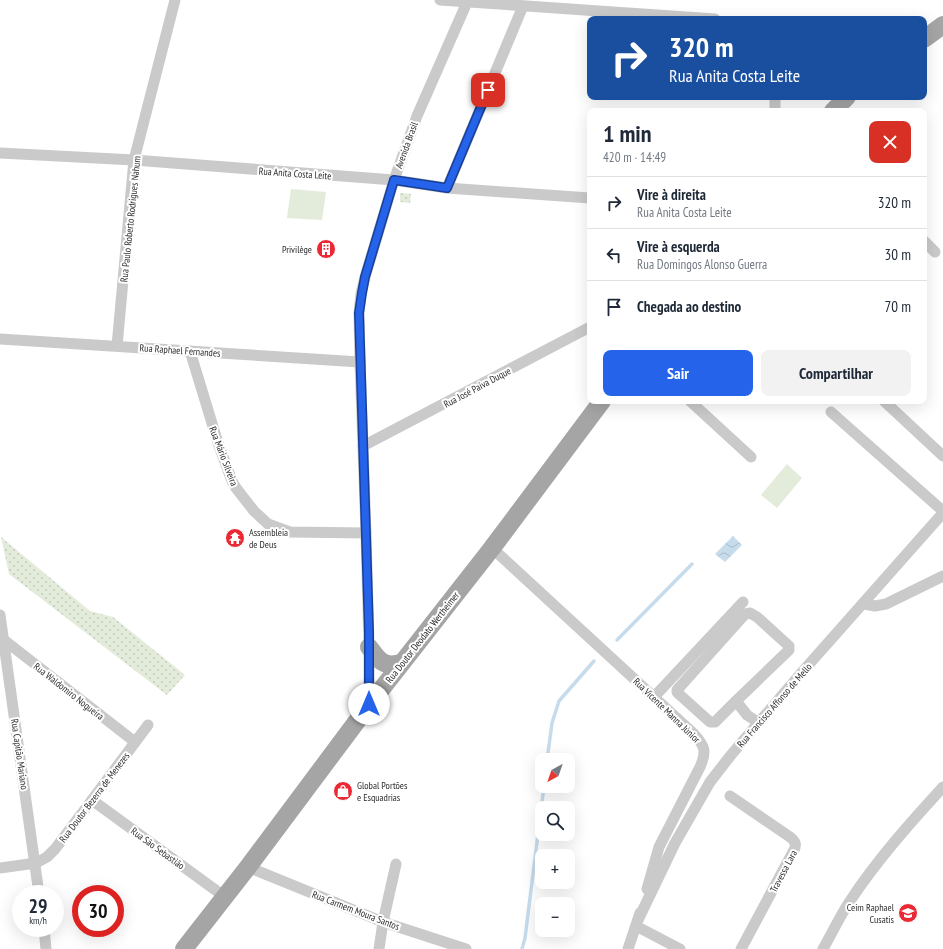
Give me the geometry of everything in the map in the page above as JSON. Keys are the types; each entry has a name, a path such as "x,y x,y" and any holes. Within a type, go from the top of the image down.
{"main road":[{"path":"836,108 844,100"},
{"name":"Rua Doutor Deodato Wertheimer","path":"184,949 248,867 369,704 492,548 600,404"},
{"path":"369,647 382,662 389,665 401,663"}],"street":[{"name":"Rua Paulo Roberto Rodrigues Nahum","path":"118,346 134,160 175,0"},
{"path":"440,0 671,16"},
{"name":"Avenida Brasil","path":"369,704 369,647 359,313 365,277 394,180 417,116 468,1"},
{"path":"447,188 523,6"},
{"name":"Rua Anita Costa Leite","path":"0,153 134,160 394,180 447,188 587,198"},
{"path":"927,244 935,252"},
{"name":"Rua José Paiva Duque","path":"363,446 587,329"},
{"name":"Rua Raphael Fernandes","path":"0,339 360,362"},
{"name":"Rua Mário Silveira","path":"190,351 218,443 232,481 254,511 268,524 290,532 366,533"},
{"path":"693,404 751,456"},
{"path":"887,404 943,456"},
{"path":"830,412 943,512"},
{"name":"Rua Francisco Affonso de Mello","path":"637,923 675,843 710,782 758,723 864,604 943,512"},
{"name":"Rua Vicente Manna Júnior","path":"492,548 700,740 704,748 704,758 700,767 659,847 637,923"},
{"path":"864,604 875,606 886,604 943,576"},
{"path":"654,697 743,602"},
{"path":"750,613 757,617 789,646 789,650 736,701 714,722 710,722 680,695 677,690 745,614 750,613"},
{"name":"Rua Capitão Mariano","path":"0,615 38,885"},
{"name":"Rua Waldomiro Nogueira","path":"4,640 135,742"},
{"path":"736,701 747,715 758,723"},
{"name":"Rua Doutor Bezerra de Menezes","path":"36,863 47,857 55,849 148,725"},
{"path":"823,949 850,901 877,863 912,820 943,787"},
{"name":"Travessa Lara","path":"730,796 790,837 796,844 741,949"},
{"name":"Rua São Sebastião","path":"92,800 225,897"},
{"path":"0,868 36,863"},
{"path":"379,949 383,922 396,864"},
{"name":"Rua Carmem Moura Santos","path":"248,867 383,922 466,949"},
{"path":"628,949 637,923 680,949"},
{"path":"45,937 46,949"}],"green space":[{"path":"291,189 326,192 322,220 287,218"},
{"path":"400,193 411,194 410,203 400,202"},
{"path":"787,464 802,478 777,508 761,495"},
{"path":"1,537 90,611 113,617 185,675 167,695 9,574"}],"water":[{"path":"733,536 742,545 725,562 715,554"}],"waterway":[{"path":"617,640 692,564"},
{"path":"548,753 552,723 559,701 594,661"},
{"path":"522,949 525,938 543,793"}],"place":[{"name":"Privilège","path":"326,249"},
{"name":"Assembleia de Deus","path":"235,538"},
{"name":"Global Portões e Esquadrias","path":"343,791"},
{"name":"Ceim Raphael Cusatis","path":"908,913"}],"route":[{"path":"369,704 367,561 359,313 365,277 394,180 447,188 488,90"}]}
